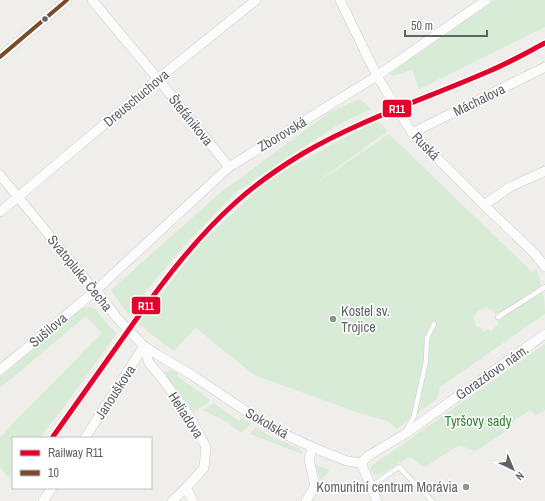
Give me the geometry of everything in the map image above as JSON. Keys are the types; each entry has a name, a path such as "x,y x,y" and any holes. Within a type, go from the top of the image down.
{"street":[{"path":"0,57 67,0"},
{"name":"Štefánikova","path":"92,0 229,167"},
{"name":"Dreuschuchova","path":"0,212 158,79 256,0"},
{"name":"Ruská","path":"340,0 377,76 412,133 536,255 545,267"},
{"name":"Zborovská","path":"95,291 229,167 377,76 486,0"},
{"name":"Máchalova","path":"412,133 545,67"},
{"path":"484,205 510,187 545,172"},
{"name":"Svatopluka Čecha","path":"0,175 99,294 117,318 144,346"},
{"name":"Sušilova","path":"0,370 95,291"},
{"name":"Gorazdovo nám.","path":"361,463 368,456 405,434 545,334"},
{"name":"Janouškova","path":"86,437 144,346"},
{"name":"Sokolská","path":"144,346 192,375 268,426 314,448 347,461 361,463"},
{"name":"Heliadova","path":"144,346 149,363 190,417 206,447 204,468 172,501"},
{"path":"306,501 315,486 309,459 314,448"},
{"path":"361,463 377,501"},
{"path":"186,488 193,501"},
{"path":"43,501 51,489"}],"lane":[{"path":"498,317 545,287"},
{"path":"405,434 414,416 426,361 427,338 434,324"},
{"path":"371,486 399,467 432,501"}],"green space":[{"path":"495,0 545,0 545,27 419,89 412,70 393,76 390,71"},
{"path":"360,99 371,109 340,124 235,193 184,246 133,306 129,316 111,290 221,192 330,112"},
{"path":"377,120 388,131 307,189 389,134 532,272 536,269 543,291 545,314 440,387 437,399 397,429 387,421 359,413 254,375 196,328 199,324 174,351 138,324 201,243 265,183","holes":["487,307 489,310 491,309 499,324 490,331 489,329 484,332 480,327 477,327 473,317 476,314 475,313 482,308"]},
{"path":"90,307 95,309 117,333 61,411 40,437 12,437 12,472 8,477 0,467 0,437 102,333 86,316 0,388 0,377 82,308"},
{"name":"Tyršovy sady","path":"545,344 545,410 536,415 530,410 503,428 505,432 476,451 459,445 425,467 409,457 383,473 375,475 372,472 370,468 373,465"},
{"path":"168,371 178,373 177,376 210,401 194,412 166,376 165,374"},
{"path":"214,403 239,421 242,418 251,424 241,433 227,422 203,410"},
{"path":"256,427 270,436 299,448 302,454 250,434"},
{"path":"314,464 330,470 321,480"}],"rail line":[{"name":"R11","path":"53,437 170,274 208,229 236,202 268,176 324,142 370,120 494,69 545,43"}],"transit line":[{"name":"10","path":"0,57 67,0"}],"place":[{"name":"Kostel sv. Trojice","path":"333,319"},
{"name":"Komunitní centrum Morávia","path":"466,487"}]}
